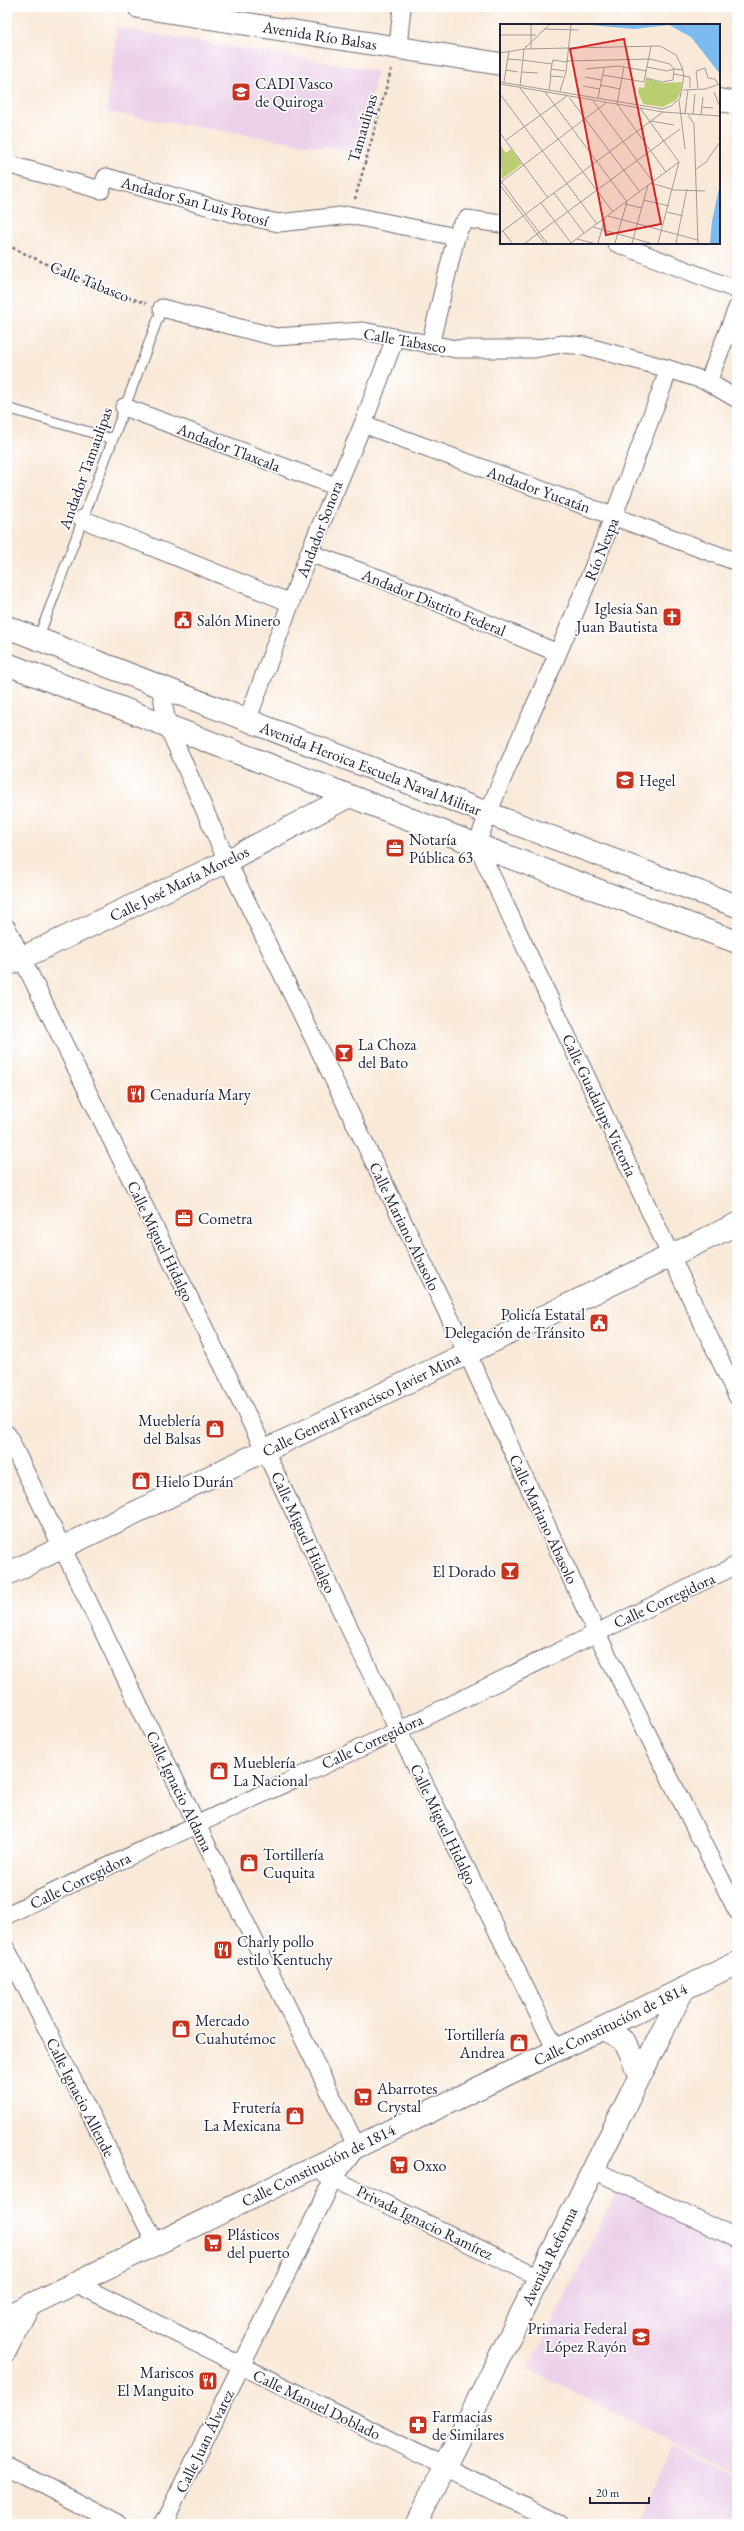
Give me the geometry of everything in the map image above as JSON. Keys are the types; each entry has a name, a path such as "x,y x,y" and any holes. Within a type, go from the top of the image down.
{"street":[{"name":"Avenida Río Balsas","path":"139,7 500,64"},
{"path":"398,47 402,7"},
{"path":"720,100 737,103"},
{"name":"Andador San Luis Potosí","path":"7,164 101,190 106,177 235,214 279,223 350,215 456,238"},
{"path":"430,345 460,227 467,219 500,224"},
{"path":"619,244 737,290"},
{"name":"Calle Tabasco","path":"162,308 276,337 363,331 456,349 534,349 562,344 585,346 669,369 708,382 737,399"},
{"path":"708,382 737,308"},
{"name":"Andador Sonora","path":"247,721 309,553 335,486 363,424 395,338"},
{"name":"Río Nexpa","path":"488,813 558,653 615,516 669,369"},
{"name":"Andador Tlaxcala","path":"124,407 335,486"},
{"name":"Andador Yucatán","path":"363,424 737,562"},
{"path":"82,519 291,603"},
{"name":"Andador Distrito Federal","path":"309,553 384,580 558,653"},
{"name":"Avenida Heroica Escuela Naval Militar","path":"7,627 247,721 737,906"},
{"name":"Avenida Heroica Escuela Naval Militar","path":"7,664 477,845 737,942"},
{"name":"Calle Mariano Abasolo","path":"160,687 168,727 227,861 467,1353 596,1632 737,1911"},
{"name":"Calle José María Morelos","path":"14,961 227,861 349,796"},
{"path":"477,845 488,813"},
{"name":"Calle Guadalupe Victoria","path":"477,845 737,1396"},
{"name":"Calle Miguel Hidalgo","path":"7,928 14,961 265,1451 398,1730 556,2050"},
{"name":"Calle General Francisco Javier Mina","path":"7,1574 467,1353 672,1257 737,1224"},
{"name":"Calle Ignacio Aldama","path":"7,1434 196,1823 357,2147"},
{"name":"Calle Corregidora","path":"7,1915 196,1823 398,1730 596,1632 737,1565"},
{"name":"Calle Ignacio Allende","path":"7,1950 156,2244"},
{"name":"Calle Constitución de 1814","path":"7,2316 684,1988 733,1968"},
{"name":"Avenida Reforma","path":"416,2524 592,2169 684,1988"},
{"path":"583,2037 602,2029 616,2034 626,2042 639,2076"},
{"name":"Calle Juan Álvarez","path":"163,2524 334,2178 357,2147"},
{"path":"592,2169 737,2238"},
{"name":"Privada Ignacio Ramírez","path":"309,2170 334,2178 539,2277"},
{"name":"Calle Manuel Doblado","path":"75,2283 560,2524"},
{"path":"7,2353 32,2304"},
{"path":"7,2466 118,2524"}],"lane":[{"name":"Andador Tamaulipas","path":"38,638 162,308"},
{"path":"7,408 113,439"}],"path":[{"name":"Tamaulipas","path":"350,215 398,47"},
{"name":"Calle Tabasco","path":"7,245 95,287 162,308"}],"shaded area":[{"name":"CADI Vasco de Quiroga","path":"117,28 377,71 359,153 106,112"},
{"name":"Primaria Federal López Rayón","path":"617,2191 737,2249 737,2476 529,2369"},
{"path":"672,2445 737,2479 737,2524 636,2524"}],"place":[{"name":"CADI Vasco de Quiroga","path":"241,92"},
{"name":"Iglesia San Juan Bautista","path":"672,617"},
{"name":"Salón Minero","path":"183,620"},
{"name":"Hegel","path":"625,780"},
{"name":"Notaría Pública 63","path":"395,848"},
{"name":"La Choza del Bato","path":"344,1053"},
{"name":"Cenaduría Mary","path":"136,1094"},
{"name":"Cometra","path":"184,1218"},
{"name":"Policía Estatal Delegación de Tránsito","path":"599,1323"},
{"name":"Mueblería del Balsas","path":"215,1429"},
{"name":"Hielo Durán","path":"141,1481"},
{"name":"El Dorado","path":"510,1571"},
{"name":"Mueblería La Nacional","path":"219,1771"},
{"name":"Tortillería Cuquita","path":"249,1863"},
{"name":"Charly pollo estilo Kentuchy","path":"223,1950"},
{"name":"Mercado Cuahutémoc","path":"181,2029"},
{"name":"Tortillería Andrea","path":"519,2043"},
{"name":"Abarrotes Crystal","path":"363,2097"},
{"name":"Frutería La Mexicana","path":"295,2116"},
{"name":"Oxxo","path":"399,2165"},
{"name":"Plásticos del puerto","path":"213,2243"},
{"name":"Primaria Federal López Rayón","path":"641,2337"},
{"name":"Mariscos El Manguito","path":"208,2381"},
{"name":"Farmacias de Similares","path":"418,2425"}]}
